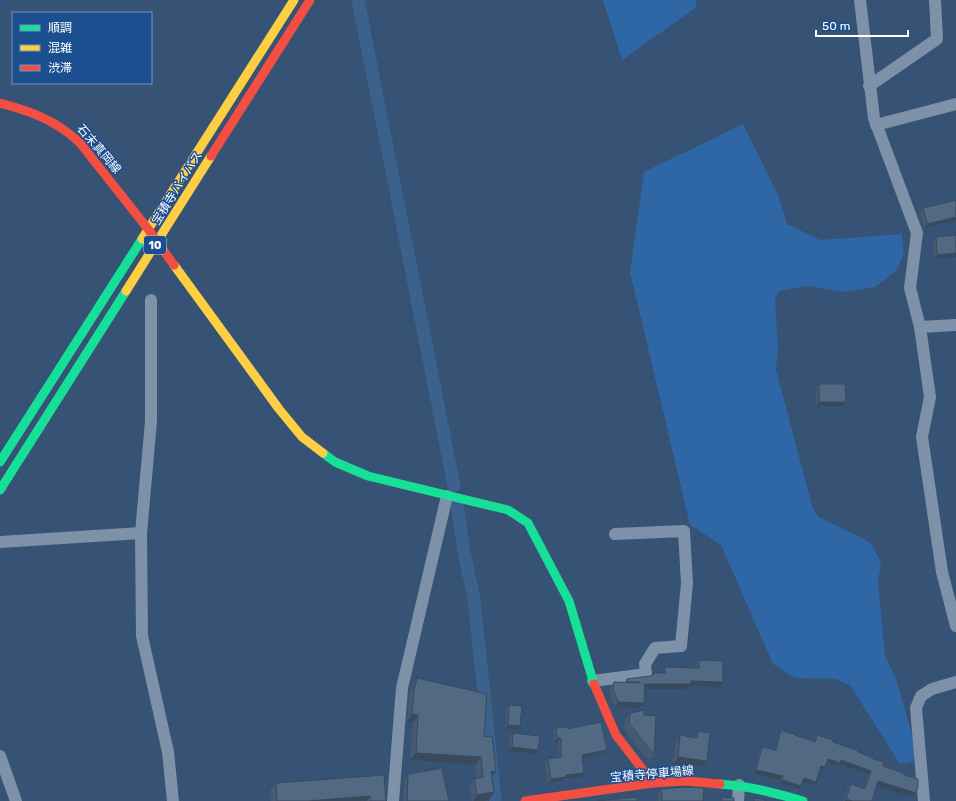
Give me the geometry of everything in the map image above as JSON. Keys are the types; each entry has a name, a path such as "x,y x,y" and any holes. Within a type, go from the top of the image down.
{"main road":[{"name":"宝積寺バイパス","path":"0,462 294,0"},
{"name":"宝積寺バイパス","path":"0,490 310,0"},
{"name":"石末真岡線","path":"0,103 35,113 60,125 71,133 91,155 157,241 278,409 302,437 335,462 361,473 447,496 508,510 528,524 569,601 593,681 616,735 653,783"},
{"name":"宝積寺停車場線","path":"525,801 653,783 685,781 716,782 739,785 766,790 803,801"}],"street":[{"path":"860,0 874,118 917,233 910,288 920,327 930,397 922,437 942,572 956,626"},
{"path":"869,86 937,39 935,0"},
{"path":"876,125 956,104"},
{"path":"152,300 151,421 140,533 142,636 168,752 173,801"},
{"path":"920,327 956,325"},
{"path":"393,801 402,688 447,496"},
{"path":"593,681 646,674 645,664 654,648 681,646 687,583 684,531 615,534"},
{"path":"0,542 140,533"},
{"path":"924,801 916,708 921,696 932,689 956,682"},
{"path":"0,756 16,801"},
{"path":"738,801 739,785"}],"shaded area":[{"path":"603,0 695,0 697,7 622,60"},
{"path":"743,124 778,195 787,224 820,240 902,234 904,253 897,270 875,287 846,292 806,286 779,291 775,299 778,351 776,370 813,509 819,517 864,539 872,545 881,562 878,582 885,655 897,682 916,749 914,761 900,764 850,685 834,679 795,678 773,664 721,545 690,525 630,272 644,172"}],"building":[{"path":"956,200 956,217 927,224 923,208"},
{"path":"956,235 956,253 937,255 936,237"},
{"path":"819,384 845,384 846,402 819,402"},
{"path":"699,660 723,661 723,682 691,681 690,684 645,684 644,703 618,702 613,690 614,682 640,683 627,682 627,679 651,676 655,673 665,673 665,667 699,668"},
{"path":"417,678 487,694 484,737 492,736 496,771 491,772 494,792 477,795 474,779 483,777 481,757 416,753 418,715 412,714 414,690"},
{"path":"509,705 522,706 520,726 508,725"},
{"path":"644,710 644,715 656,716 654,754 629,723 630,713"},
{"path":"601,722 607,750 582,755 584,773 566,775 566,777 551,779 548,759 561,757 561,738 557,738 556,728 567,727 568,729"},
{"path":"781,730 815,742 817,735 833,740 833,742 884,762 883,766 918,779 916,793 878,781 872,801 853,801 846,799 851,784 865,789 871,771 841,760 840,763 828,759 825,767 821,766 816,782 804,778 801,786 782,780 783,776 756,770 762,747 776,750"},
{"path":"698,731 710,733 707,761 678,757 680,735 697,738"},
{"path":"513,733 540,736 538,750 512,747"},
{"path":"442,768 449,801 407,801 408,774"},
{"path":"384,775 386,801 371,801 370,796 308,801 277,801 276,783"},
{"path":"684,787 704,788 703,801 662,801 661,789"},
{"path":"637,797 637,801 597,801"},
{"path":"722,797 734,798 734,801 722,801"},
{"path":"755,798 766,800 766,801 754,801"}],"waterway":[{"path":"358,0 454,486"},
{"path":"457,505 464,552 474,599 495,798"}],"traffic: fast":[{"path":"0,462 142,239"},
{"path":"0,490 126,291"},
{"path":"323,453 335,462 368,476 508,510 528,523 569,601 594,684"},
{"path":"720,784 752,788 803,801"}],"traffic: slow":[{"path":"142,239 294,0"},
{"path":"126,291 211,156"},
{"path":"174,265 279,409 302,437 323,453"}],"traffic: jam":[{"path":"211,156 310,0"},
{"path":"0,103 33,113 53,123 80,143 148,229 174,265"},
{"path":"594,684 616,735 653,783"},
{"path":"525,801 653,783 685,781 720,784"}]}
